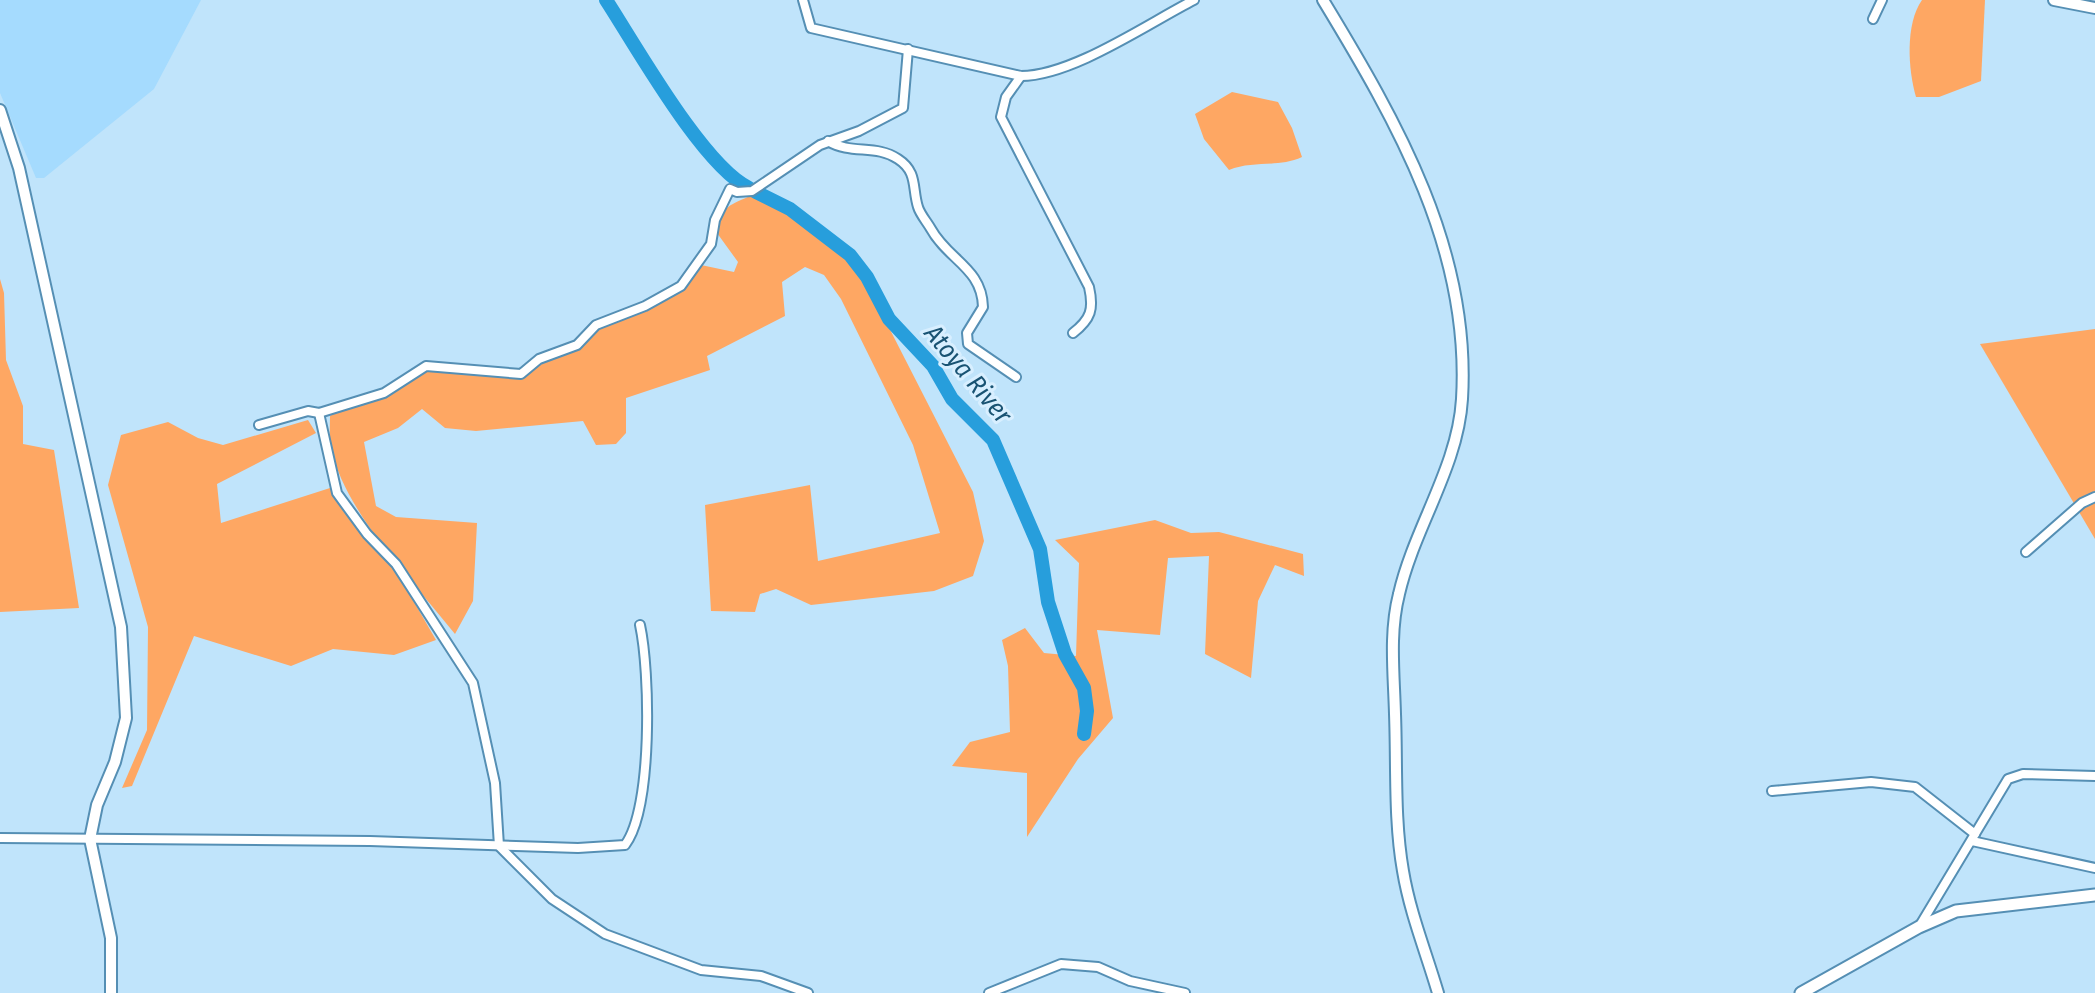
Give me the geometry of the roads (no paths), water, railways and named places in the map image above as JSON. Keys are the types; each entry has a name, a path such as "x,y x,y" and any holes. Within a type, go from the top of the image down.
{"main road":[{"path":"1801,993 1919,927 1968,907 2095,895"}],"street":[{"path":"803,0 811,28 1021,76 1044,75 1068,67 1194,0"},
{"path":"1323,0 1404,140 1442,243 1457,314 1462,377 1459,422 1404,572 1393,649 1401,859 1412,911 1438,993"},
{"path":"1873,19 1882,0"},
{"path":"2054,0 2095,8"},
{"path":"259,425 308,411 319,413 384,393 426,366 521,374 539,359 577,345 596,325 645,306 681,286 711,244 715,220 730,189 752,191 828,141 859,131 903,108 908,49"},
{"path":"1021,76 1006,97 1001,117 1089,287 1093,309 1085,323 1073,333"},
{"path":"0,110 19,168 121,627 126,718 115,762 97,805 90,839 111,938 111,993"},
{"path":"828,141 847,150 887,153 911,170 917,186 918,208 932,231 977,278 983,307 967,333 968,344 1016,377"},
{"path":"319,413 337,493 367,534 396,564 473,683 495,783 499,846 552,899 605,934 701,970 761,976 808,993"},
{"path":"2026,552 2082,503 2095,497"},
{"path":"0,838 628,847 642,801 646,753 644,643 640,625"},
{"path":"1919,927 2002,787 2014,775 2095,776"},
{"path":"1772,791 1871,782 1915,787 1973,837 2095,868"},
{"path":"989,993 1061,964 1098,967 1130,981 1185,993"}],"waterway":[{"name":"Atoya River","path":"606,0 691,131 711,156 749,188"},
{"name":"Atoya River","path":"756,192 790,209 850,255 867,277 889,319 933,366 952,399 993,440 1040,549 1048,602 1065,654 1084,688 1087,711 1084,734"}]}
